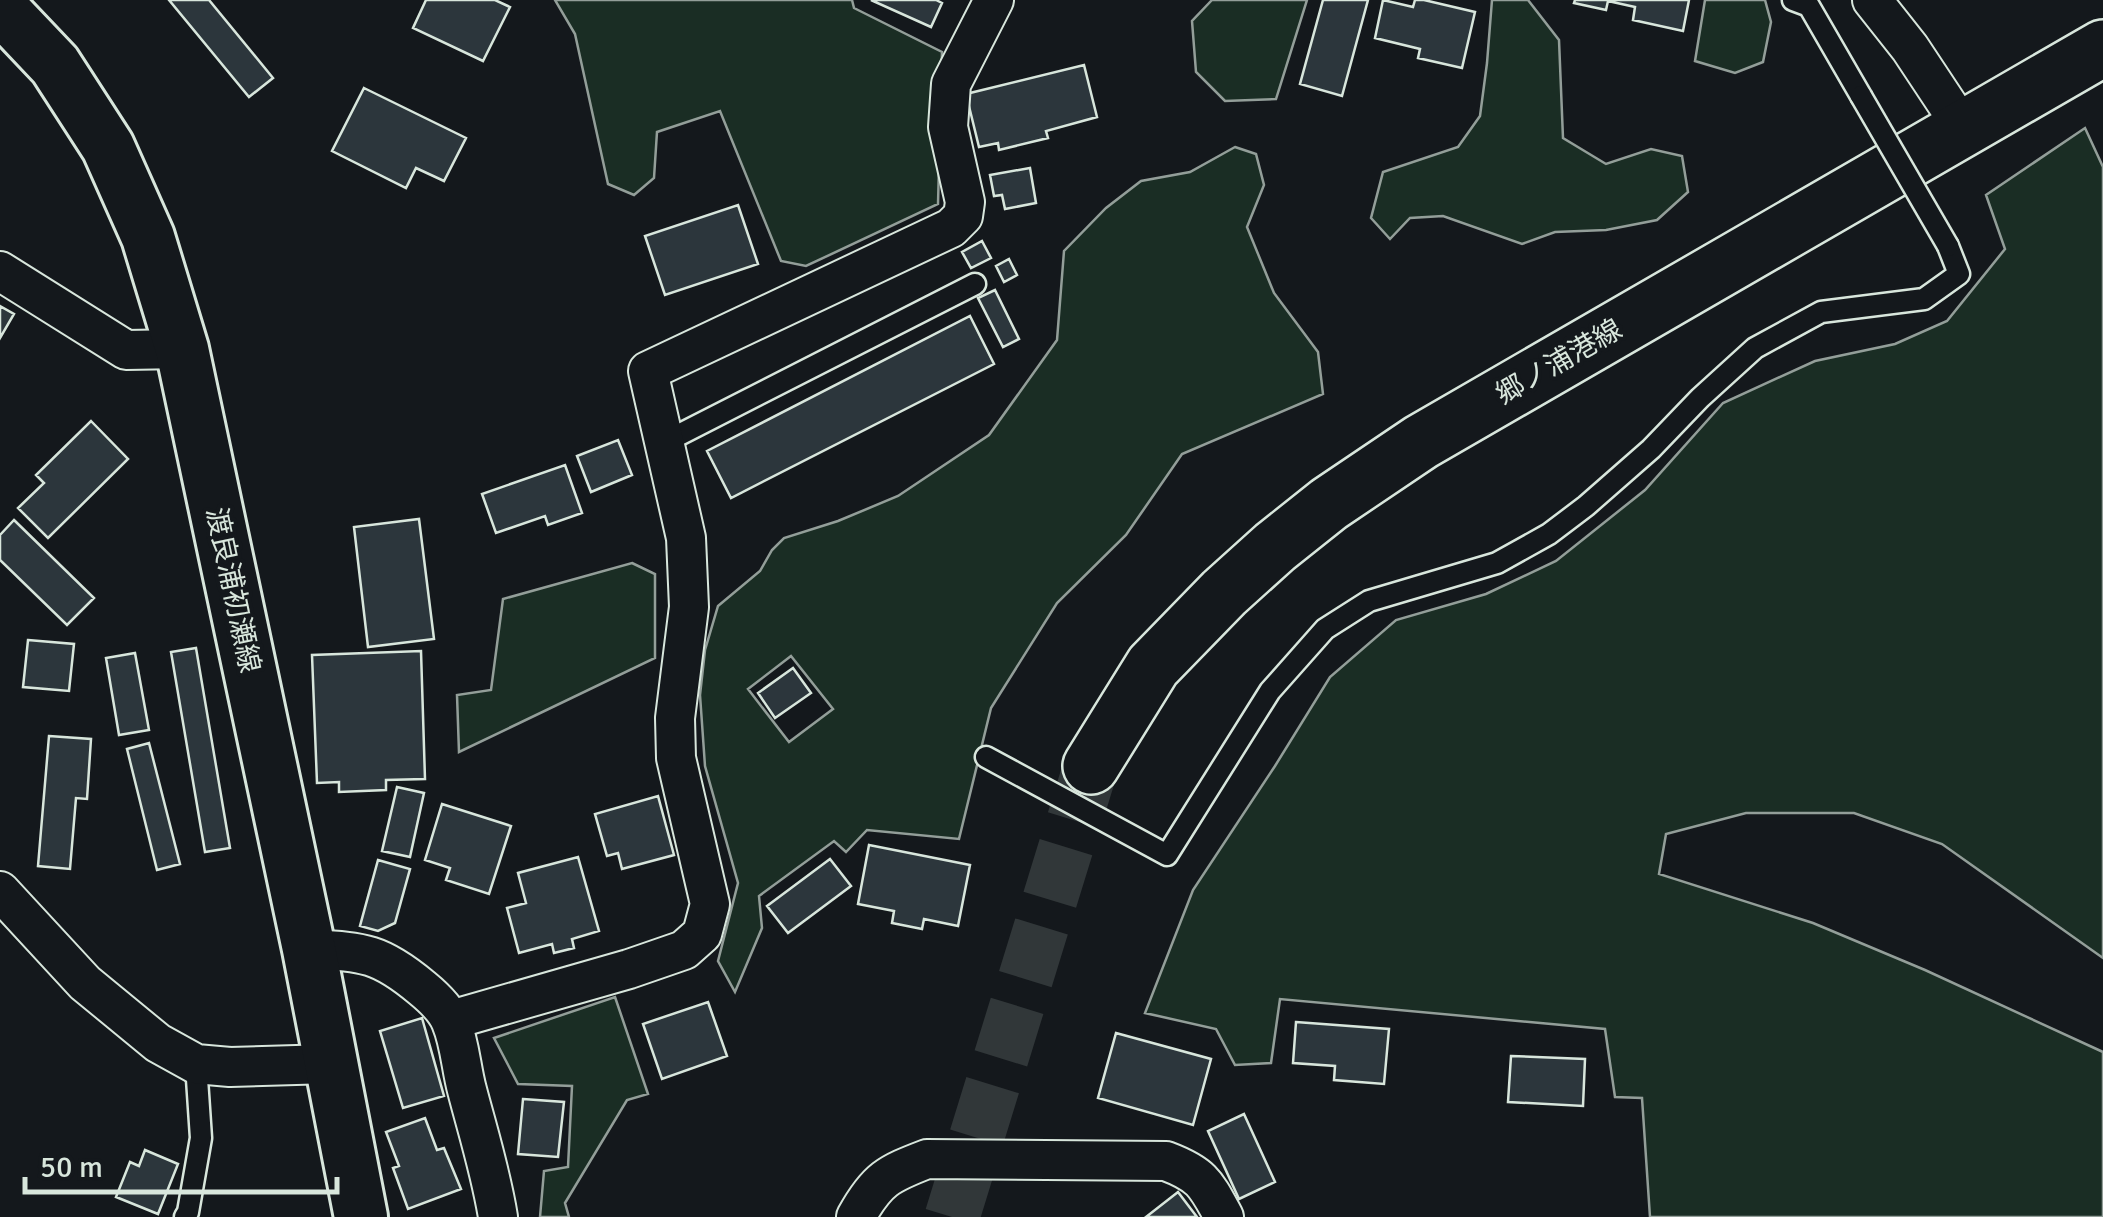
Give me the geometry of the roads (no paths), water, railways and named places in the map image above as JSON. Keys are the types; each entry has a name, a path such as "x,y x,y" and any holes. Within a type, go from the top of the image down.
{"main road":[{"name":"渡良浦初瀬線","path":"0,7 55,65 108,147 148,237 182,349 360,1217"},
{"name":"郷ノ浦港線","path":"1090,766 1153,666 1275,546 1329,504 1421,442 2103,48"}],"street":[{"path":"451,1020 629,970 684,950 702,934 710,904 676,758 674,718 689,607 686,538 648,371 951,228 963,216 965,202 948,127 951,84 994,0"},
{"path":"1872,0 1910,48 1962,128"},
{"path":"0,271 126,350 182,349"},
{"path":"0,891 85,984 158,1043 196,1064 330,1064"},
{"path":"308,949 376,957 398,968 434,998 451,1020 493,1182 498,1217"},
{"path":"856,1217 871,1191 892,1172 927,1159 1166,1162 1189,1170 1205,1182 1224,1217"}],"lane":[{"path":"986,757 1166,856 1270,690 1325,629 1369,601 1497,562 1549,534 1651,449 1755,348 1821,312 1924,299 1959,274 1948,246 1809,6 1793,0"},
{"path":"665,442 976,284"},
{"path":"186,1217 201,1138 196,1064"}],"tunnel":[{"path":"952,1217 1091,766"}]}
